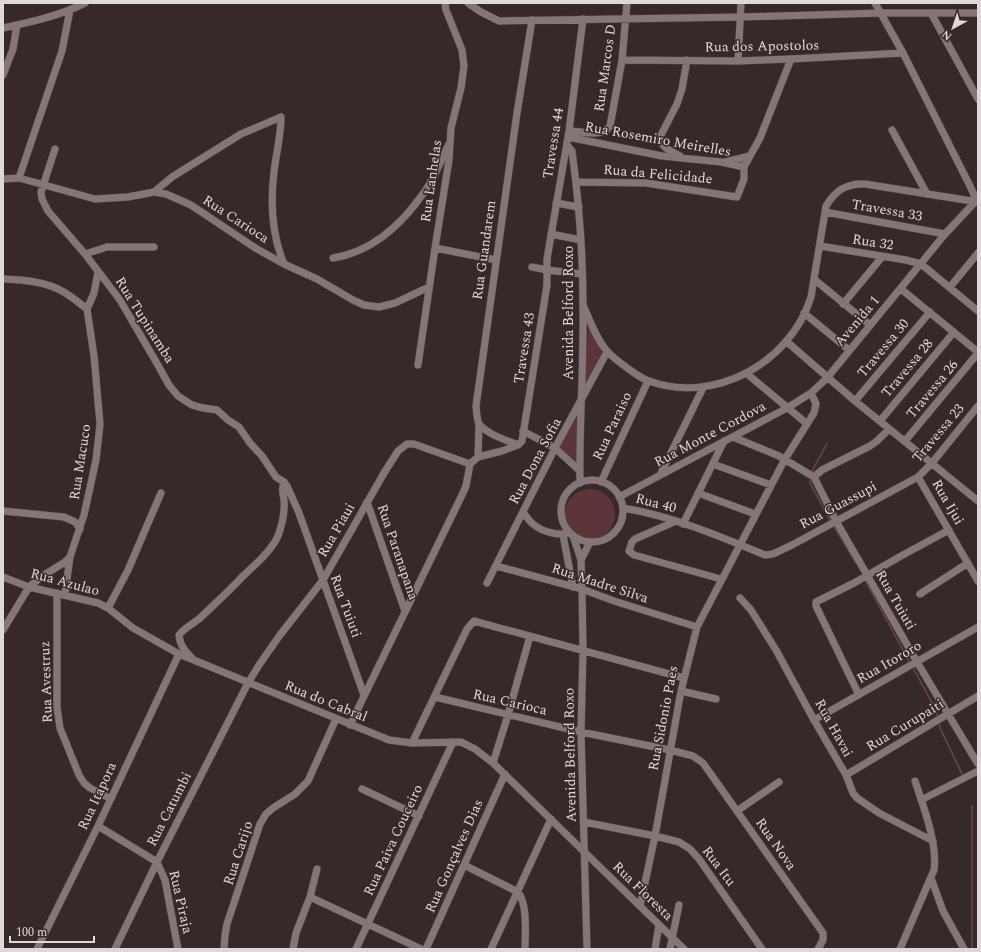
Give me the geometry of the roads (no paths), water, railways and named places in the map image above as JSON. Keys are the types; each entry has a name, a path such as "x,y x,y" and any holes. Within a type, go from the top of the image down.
{"street":[{"path":"3,28 70,10 85,3"},
{"name":"Rua Lanhelas","path":"418,365 449,160 451,128 461,88 464,66 462,50 446,10 445,3"},
{"path":"468,3 480,12 498,21 881,13 978,13"},
{"name":"Rua Marcos D","path":"569,134 599,133 608,130 610,126 622,60 627,3"},
{"path":"738,61 741,3"},
{"path":"583,305 598,338 607,352 637,375 648,381 674,387 703,388 730,380 746,373 769,359 799,324 808,304 815,280 826,206 836,193 846,186 865,184 976,202 970,186 903,53 875,3"},
{"path":"3,179 19,178 62,51 70,10"},
{"path":"931,13 978,99"},
{"name":"Travessa 44","path":"547,270 547,259 556,203 569,134 583,19"},
{"name":"Rua Guandarem","path":"479,424 477,417 477,394 525,54 532,20"},
{"path":"3,75 13,50 17,25"},
{"name":"Rua dos Apostolos","path":"622,60 738,61 903,53"},
{"path":"744,167 760,138 791,59"},
{"path":"682,158 663,146 660,143 660,137 677,104 687,60"},
{"path":"154,192 172,177 241,134 281,117 280,139 274,172 272,204 274,227 278,247 284,264"},
{"path":"892,130 927,194"},
{"name":"Rua Rosemiro Meirelles","path":"569,134 662,156 721,162 744,167"},
{"path":"333,258 366,248 378,241 392,228 426,191 449,144"},
{"name":"Avenida Belford Roxo","path":"567,145 572,151 579,206 583,305 580,483 569,491 562,502 561,511 562,520 581,560 583,650 581,732 587,949"},
{"name":"Rua Tupinamba","path":"56,149 41,192 42,200 48,211 85,254 120,300 159,367 178,396 192,405 217,410"},
{"path":"721,162 750,156"},
{"name":"Rua da Felicidade","path":"576,182 646,183 714,192 737,197 744,179 744,167"},
{"name":"Rua Carioca","path":"19,178 95,199 128,197 154,192 177,198 191,205 257,249 284,264 317,279 364,305 379,307 395,303 429,287"},
{"name":"Avenida 1","path":"811,392 827,378 945,234 976,202"},
{"path":"556,203 579,206"},
{"name":"Travessa 33","path":"824,212 945,234"},
{"path":"551,234 581,240"},
{"name":"Rua 32","path":"820,246 906,260 921,264"},
{"path":"85,254 107,248 154,247"},
{"path":"435,248 496,260"},
{"path":"950,287 978,253"},
{"path":"842,304 882,257"},
{"path":"921,264 977,307"},
{"path":"532,267 582,274"},
{"name":"Travessa 43","path":"523,431 547,285 547,270"},
{"path":"3,279 44,284 58,289 87,309 94,293 98,272"},
{"path":"815,280 842,304 870,325"},
{"path":"901,289 978,353"},
{"name":"Rua Macuco","path":"65,594 70,556 84,515 96,460 100,424 94,356 87,309"},
{"name":"Travessa 30","path":"855,401 930,312"},
{"path":"804,313 849,350"},
{"name":"Travessa 28","path":"880,421 954,332"},
{"path":"786,341 827,378 978,501"},
{"name":"Rua Dona Sofia","path":"487,584 555,448 581,403 607,352"},
{"name":"Travessa 26","path":"905,441 978,353"},
{"path":"746,373 806,423"},
{"name":"Rua Paraiso","path":"601,482 648,381"},
{"path":"660,475 703,388"},
{"name":"Rua Monte Cordova","path":"619,497 787,408 811,392"},
{"name":"Rua Sidonio Paes","path":"640,906 655,836 681,691 697,627 784,459 806,423 814,413 816,404 811,392"},
{"name":"Travessa 23","path":"918,477 932,463 978,406"},
{"name":"Rua Tuiuti","path":"217,410 239,427 250,443 262,456 276,477 284,482 290,492 299,513 364,695"},
{"path":"479,424 489,432 518,445"},
{"path":"478,456 479,424"},
{"path":"732,437 784,459 812,476 870,446 878,441 889,429"},
{"path":"350,725 463,494 470,464 478,456 502,451 518,445 522,441 523,431 555,448 580,471"},
{"path":"721,579 634,555 629,551 632,542 635,539 679,522 698,492 724,441"},
{"name":"Rua Piaui","path":"248,683 280,635 323,580 398,451 407,444 414,444 470,464"},
{"path":"713,464 771,485"},
{"name":"Rua Tuiuti","path":"812,476 834,522 914,664 978,764"},
{"name":"Rua Guassupi","path":"740,545 769,556 825,528 918,477"},
{"name":"Rua Ijui","path":"918,477 978,581"},
{"path":"523,512 533,524 540,529 569,535 590,542 608,538 620,525 623,508 619,497 608,485 601,482 590,481 580,483"},
{"path":"196,662 180,644 179,635 205,613 258,562 272,546 279,533 283,517 284,501 282,488 284,482"},
{"path":"698,492 755,514"},
{"path":"108,608 128,570 161,493"},
{"name":"Rua Paranapana","path":"367,502 406,611"},
{"name":"Rua 40","path":"623,508 679,522"},
{"path":"3,511 64,517 75,522 80,529"},
{"path":"679,522 740,545"},
{"path":"859,695 816,606 816,602 949,530"},
{"path":"569,535 573,587"},
{"name":"Avenida Belford Roxo","path":"581,560 590,542"},
{"path":"3,630 29,587 41,577 65,562 70,556"},
{"path":"920,594 968,563"},
{"name":"Rua Madre Silva","path":"496,566 582,589 614,601 697,627"},
{"name":"Rua Azulao","path":"3,577 29,587 90,600 108,608 133,628 179,654"},
{"name":"Rua Avestruz","path":"57,593 57,707 60,728 79,776 84,783 90,788 111,799"},
{"name":"Rua Havai","path":"740,598 751,610 764,629 846,775 857,798 865,805 933,841"},
{"path":"412,743 467,629 476,621 684,678"},
{"name":"Rua Itororo","path":"814,720 978,627"},
{"path":"493,763 530,636"},
{"name":"Rua do Cabral","path":"179,654 389,740 412,743 461,742 469,745"},
{"name":"Rua Itapora","path":"37,949 111,799 179,654"},
{"name":"Rua Catumbi","path":"115,949 157,862 248,683"},
{"path":"681,691 716,699"},
{"name":"Rua Curupaiti","path":"846,775 978,696"},
{"name":"Rua Carioca","path":"435,697 581,732 670,750 696,757"},
{"name":"Rua Carijo","path":"224,949 227,924 260,824 266,814 295,794 308,781 336,719"},
{"name":"Rua Paiva Couceiro","path":"356,949 453,742"},
{"name":"Rua Floresta","path":"469,745 483,754 505,774 684,949"},
{"name":"Rua Nova","path":"696,757 703,763 738,811 824,936 818,949"},
{"path":"922,800 978,771"},
{"name":"Rua Gonçalves Dias","path":"426,949 505,774"},
{"path":"900,949 931,878 936,860 933,841 915,780"},
{"path":"738,811 779,782"},
{"path":"362,789 418,816"},
{"path":"491,949 551,819"},
{"name":"Rua Itu","path":"584,822 679,842 690,849 699,859 762,949"},
{"path":"98,826 157,862"},
{"name":"Rua Piraja","path":"157,862 165,880 178,949"},
{"path":"464,865 518,892 524,902 525,949"},
{"path":"293,949 298,927 310,897 317,869"},
{"path":"931,878 943,911 964,949"},
{"path":"310,897 421,949"},
{"path":"670,949 679,905"},
{"path":"655,949 659,925"}],"waterway":[{"path":"812,473 827,444"},
{"path":"811,479 810,483 831,522"},
{"path":"833,525 856,563"},
{"path":"865,580 910,663"},
{"path":"912,666 936,710 938,718"},
{"path":"939,722 940,728 963,776"},
{"path":"972,806 972,949"}]}
